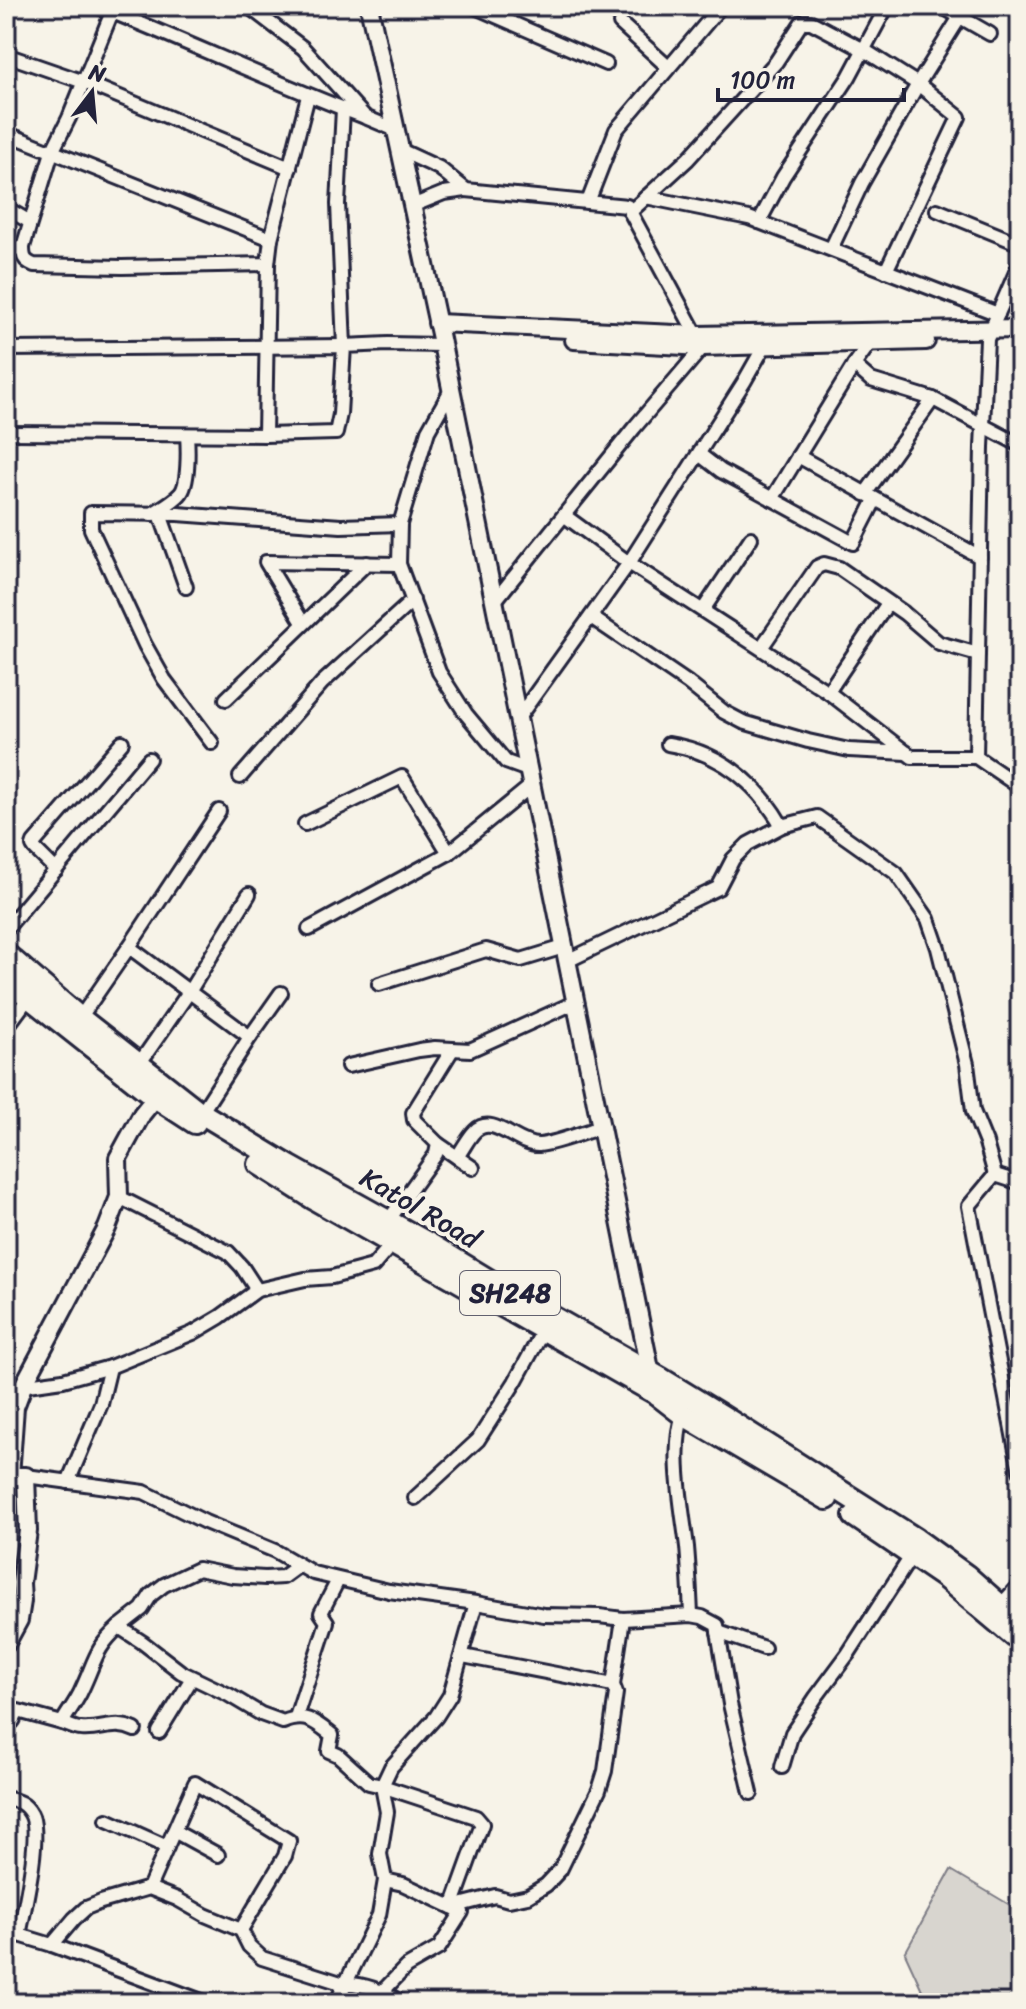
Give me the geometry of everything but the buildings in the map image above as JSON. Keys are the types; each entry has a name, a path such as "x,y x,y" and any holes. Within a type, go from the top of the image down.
{"main road":[{"name":"Katol Road","path":"6,954 139,1064 160,1091 394,1231 544,1329 653,1383"},
{"name":"Katol Road","path":"6,979 314,1199 394,1231 507,1291 653,1383 945,1578 1020,1623"},
{"name":"Katol Road","path":"687,1406 916,1539 966,1575 1020,1641"}],"street":[{"path":"97,6 396,130"},
{"path":"248,6 303,48 365,117"},
{"path":"369,6 440,334 653,1383"},
{"path":"473,6 606,64"},
{"path":"588,202 616,130 721,6"},
{"path":"759,222 783,177 843,88 887,6"},
{"path":"941,6 990,34"},
{"path":"112,12 52,152 23,247 23,258 34,265 268,264"},
{"path":"831,249 862,183 960,17"},
{"path":"630,212 688,159 776,62 802,22 811,22 918,84 959,117 886,271"},
{"path":"620,23 668,67"},
{"path":"6,55 84,82 290,168"},
{"path":"265,435 271,239 308,96"},
{"path":"12,433 336,433 344,346 338,204 343,109"},
{"path":"6,133 271,239"},
{"path":"400,150 439,168 466,190"},
{"path":"412,206 444,193 466,190 627,206 700,341"},
{"path":"646,197 749,218 831,249 886,271 1020,340"},
{"path":"6,208 30,222"},
{"path":"937,210 1020,244"},
{"path":"6,251 23,247"},
{"path":"976,757 983,427 992,327 1020,263"},
{"path":"6,349 344,346 388,344 440,334 765,345 870,343 992,327"},
{"path":"700,341 992,327 1020,329"},
{"path":"494,602 565,516 700,341"},
{"path":"772,499 870,343"},
{"path":"518,718 629,563 765,345"},
{"path":"854,365 871,380 933,399 1020,445"},
{"path":"451,390 428,431 400,524 399,564 439,672 466,714 506,762 530,778"},
{"path":"699,454 721,471 853,543 870,497 933,399"},
{"path":"156,514 182,493 186,483 187,435"},
{"path":"798,456 980,557"},
{"path":"212,743 164,679 145,645 91,529 91,513 341,526 400,524"},
{"path":"156,514 186,587"},
{"path":"565,516 629,563 828,692 912,757 976,757 1020,787"},
{"path":"703,610 751,538"},
{"path":"303,623 266,562 399,564"},
{"path":"226,699 367,563"},
{"path":"761,648 817,567 824,564 839,568 939,643 978,654"},
{"path":"240,777 322,683 413,600"},
{"path":"828,692 888,603"},
{"path":"591,617 688,683 724,712 743,722 849,750 907,753"},
{"path":"56,870 35,849 34,843 122,742"},
{"path":"668,744 688,747 725,764 763,796 782,826"},
{"path":"6,929 149,759"},
{"path":"305,824 402,777 449,853"},
{"path":"309,929 449,853 530,778"},
{"path":"80,1018 219,811"},
{"path":"379,984 486,950 521,960 566,954 718,888 733,859 748,844 782,826 817,817 896,873 928,919 967,1064 973,1111 995,1175"},
{"path":"139,1064 189,992 249,894"},
{"path":"129,947 250,1037"},
{"path":"201,1113 281,993"},
{"path":"6,1028 29,997"},
{"path":"348,1066 419,1050 470,1050 576,1002"},
{"path":"452,1050 413,1113 414,1120 438,1144 473,1168"},
{"path":"6,1644 19,1620 22,1601 14,1581 28,1531 14,1477 14,1387 87,1267 107,1228 119,1197 118,1158 142,1114 160,1091"},
{"path":"457,1157 477,1129 488,1125 503,1129 523,1143 541,1145 601,1127"},
{"path":"14,1387 63,1380 110,1367 193,1333 257,1290 305,1279 354,1273 373,1266 436,1154 438,1144"},
{"path":"995,1175 1020,1183"},
{"path":"995,1175 969,1206 1014,1402 1020,1471"},
{"path":"119,1197 228,1252 257,1290"},
{"path":"415,1498 478,1440 544,1329"},
{"path":"68,1482 101,1404 110,1367"},
{"path":"687,1406 678,1436 679,1486 691,1615"},
{"path":"14,1477 144,1492 275,1551 313,1573 389,1591 544,1615 623,1619 702,1617 717,1625 730,1704 751,1793"},
{"path":"782,1767 792,1733 912,1555"},
{"path":"62,1723 82,1690 105,1639 142,1609 151,1595 164,1585 198,1569 265,1578 283,1577 298,1566"},
{"path":"296,1717 327,1622 321,1613 338,1580"},
{"path":"996,1611 1020,1584"},
{"path":"336,2003 379,1915 385,1880 380,1854 387,1812 382,1786 391,1767 436,1717 450,1695 476,1603"},
{"path":"452,1907 495,1896 509,1900 528,1896 546,1885 560,1870 599,1790 605,1771 623,1619"},
{"path":"119,1627 181,1672 261,1714 283,1722 296,1717 319,1725 332,1735 329,1751 338,1755 369,1783 476,1817 482,1824 452,1907"},
{"path":"718,1632 764,1648"},
{"path":"463,1656 613,1685"},
{"path":"159,1732 192,1678"},
{"path":"6,1719 13,1721 18,1711 80,1729 113,1724 135,1730"},
{"path":"149,1888 195,1783 289,1841 285,1856 241,1930"},
{"path":"6,1798 22,1802 33,1817 34,1832 29,1880 12,1933 207,2003"},
{"path":"107,1820 167,1847"},
{"path":"174,1831 218,1855"},
{"path":"381,1993 406,1967 439,1948 462,1912 403,1884 385,1880"},
{"path":"52,1945 86,1908 149,1888 241,1930 249,1946 262,1958 344,1984 368,1986 402,2003"}],"shaded area":[{"path":"951,1870 1020,1911 1020,2003 928,2003 905,1953"}]}
